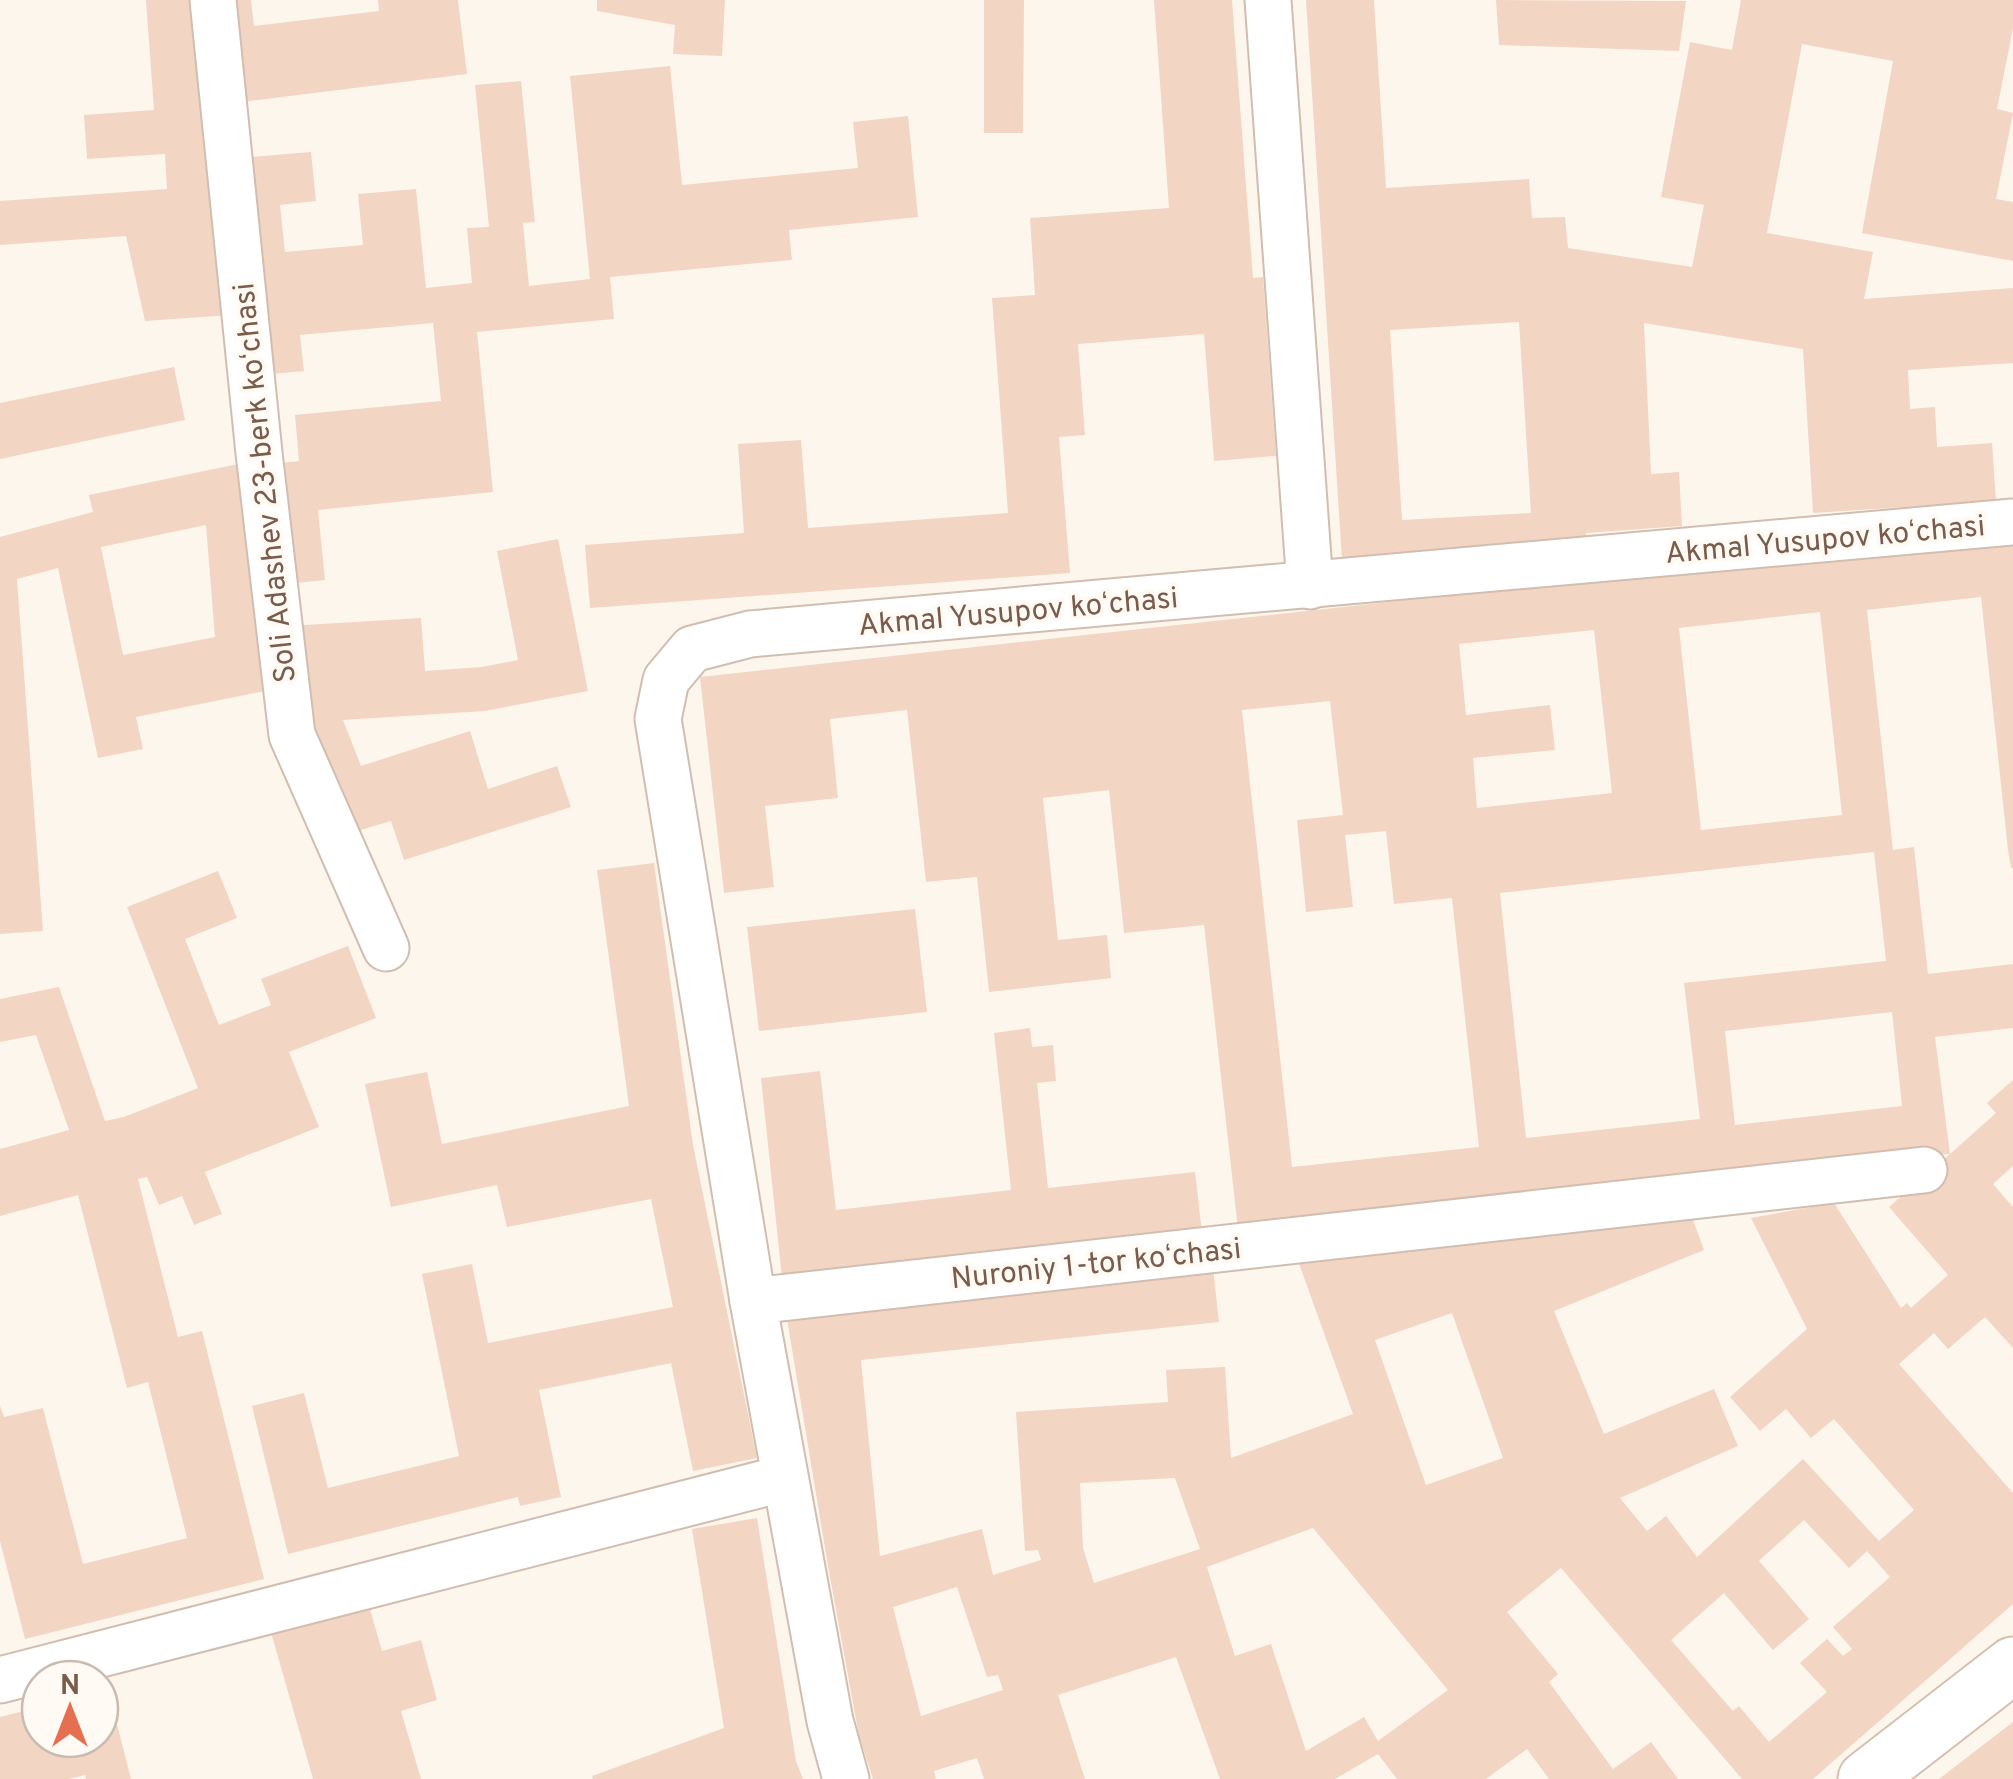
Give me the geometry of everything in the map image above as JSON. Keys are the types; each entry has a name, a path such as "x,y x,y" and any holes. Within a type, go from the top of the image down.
{"main road":[{"path":"1866,1779 2013,1664"}],"street":[{"name":"Soli Adashev 23-berk koʻchasi","path":"213,0 292,735 386,948"},
{"path":"1268,0 1310,586"},
{"name":"Akmal Yusupov koʻchasi","path":"753,1301 658,719 666,680 692,649 750,634 2013,522"},
{"name":"Nuroniy 1-tor koʻchasi","path":"753,1301 1924,1170"},
{"path":"753,1301 830,1721 846,1779"},
{"path":"0,1680 784,1478"}],"building":[{"path":"146,0 199,0 231,315 145,321 126,236 0,245 0,201 167,189 165,154 87,159 84,115 154,110"},
{"path":"220,0 251,0 254,26 379,11 378,0 458,0 467,74 233,103"},
{"path":"597,0 725,0 722,56 673,54 675,25 597,11"},
{"path":"984,0 1024,0 1023,133 984,133"},
{"path":"1154,0 1232,0 1253,278 1263,277 1276,456 1214,461 1204,334 1078,344 1085,435 1059,437 1070,573 590,608 585,545 744,533 738,444 801,440 808,528 1008,513 992,298 1035,295 1030,218 1169,208"},
{"path":"1306,0 1374,0 1386,188 1529,179 1532,218 1565,217 1568,248 1692,267 1704,205 1661,197 1690,42 1732,50 1741,0 2013,0 2013,28 1997,109 2013,113 1996,199 2013,202 2013,261 1862,233 1893,61 1802,44 1767,233 1873,252 1864,299 2013,288 2013,363 1908,370 1910,409 1935,407 1937,447 1992,443 1996,501 1813,513 1803,349 1644,323 1651,474 1679,472 1682,526 1586,533 1586,545 1342,560","holes":["1519,322 1531,513 1402,520 1390,330"]},
{"path":"1496,0 1686,1 1679,51 1499,45"},
{"path":"670,66 682,185 858,168 853,122 908,116 918,217 789,230 792,260 610,277 614,319 477,332 493,492 318,510 325,580 276,585 264,465 299,461 295,415 441,401 433,323 300,335 304,371 261,375 240,158 311,152 316,201 280,205 285,252 363,245 358,194 416,189 426,288 472,283 467,228 489,227 475,85 521,81 535,222 523,223 529,286 590,279 570,76"},
{"path":"174,367 185,420 0,459 0,403"},
{"path":"257,460 275,689 136,717 143,749 98,758 58,568 17,579 43,931 0,934 0,537 93,512 89,495","holes":["206,525 215,637 123,655 101,547"]},
{"path":"2013,534 2013,868 1981,597 1867,610 1893,850 1914,847 1928,974 2013,964 2013,1028 1935,1037 1950,1154 1238,1229 1204,925 1124,933 1109,790 1043,798 1058,940 1107,935 1111,978 989,992 977,877 926,882 907,710 830,719 838,798 765,806 774,887 724,893 700,677","holes":["1820,612 1842,815 1701,830 1679,628","1594,630 1612,793 1477,808 1473,758 1555,750 1550,705 1466,715 1459,644","1330,701 1343,815 1297,820 1306,912 1353,907 1345,835 1386,831 1394,904 1452,898 1479,1147 1292,1167 1242,710","1874,852 1886,961 1684,983 1700,1119 1526,1138 1500,893","1892,1012 1902,1106 1735,1125 1725,1031"]},
{"path":"558,539 588,691 485,711 343,720 361,766 470,731 488,789 557,766 571,807 404,860 391,821 337,837 288,626 421,618 425,671 518,660 497,551"},
{"path":"654,863 693,1145 757,1458 693,1471 671,1363 539,1390 561,1497 520,1506 518,1497 288,1554 252,1406 304,1393 328,1488 459,1456 422,1274 472,1264 488,1343 673,1307 651,1199 507,1227 497,1185 391,1207 365,1084 427,1072 442,1144 629,1106 597,870"},
{"path":"218,871 237,918 185,939 219,1025 271,1005 261,979 348,946 376,1018 289,1052 319,1127 205,1172 222,1214 194,1225 182,1196 159,1205 147,1177 138,1179 178,1337 202,1331 264,1579 25,1639 0,1541 0,1406 4,1417 43,1408 83,1564 187,1538 148,1382 127,1388 78,1195 0,1216 0,1149 69,1130 36,1035 0,1042 0,999 59,987 105,1121 198,1088 127,907"},
{"path":"915,909 927,1012 759,1031 747,927"},
{"path":"1030,1028 1032,1047 1053,1045 1056,1081 1037,1083 1048,1188 1195,1172 1202,1233 782,1278 761,1078 820,1071 836,1210 1011,1190 994,1033"},
{"path":"2013,1080 2013,1166 1993,1184 2013,1207 2013,1348 1985,1317 1948,1349 1934,1333 1899,1364 2013,1493 2013,1604 1813,1779 1742,1779 1561,1568 1507,1612 1558,1674 1549,1682 1613,1769 1651,1742 1678,1779 1549,1779 1527,1749 1486,1779 1397,1779 1378,1754 1335,1779 1220,1779 1176,1657 1058,1695 1085,1779 984,1779 977,1758 934,1771 936,1779 873,1779 859,1736 786,1313 1213,1268 1219,1322 861,1360 880,1556 982,1529 993,1575 1041,1560 1038,1550 1025,1551 1016,1412 1168,1402 1166,1370 1225,1367 1231,1458 1353,1414 1296,1255 1693,1220 1704,1250 1554,1311 1604,1434 1714,1389 1738,1446 1620,1498 1647,1531 1666,1516 1697,1557 1803,1459 1879,1541 1914,1510 1834,1419 1811,1438 1786,1409 1760,1431 1730,1397 1807,1329 1751,1218 1834,1203 1901,1308 1907,1303 1911,1308 1948,1275 1889,1207 1996,1113 1987,1103","holes":["1452,1313 1503,1458 1426,1485 1375,1340","1175,1478 1200,1549 1094,1583 1083,1548 1080,1483","1804,1520 1849,1568 1867,1551 1890,1577 1833,1627 1852,1649 1843,1656 1827,1639 1800,1663 1827,1692 1769,1742 1739,1706 1733,1711 1671,1640 1724,1593 1773,1650 1809,1619 1759,1561","1313,1528 1448,1690 1378,1741 1364,1717 1306,1751 1271,1644 1235,1656 1207,1567","957,1587 987,1677 998,1675 1003,1690 921,1716 893,1607"]},
{"path":"757,1518 796,1761 803,1779 593,1779 592,1776 724,1728 692,1529"},
{"path":"368,1602 382,1651 421,1640 437,1700 401,1711 421,1779 313,1779 270,1629"},
{"path":"20,1712 20,1759 120,1759 120,1736 131,1779 86,1779 85,1775 69,1779 0,1779 0,1717"},
{"path":"2013,1722 2013,1779 1939,1779"}]}
